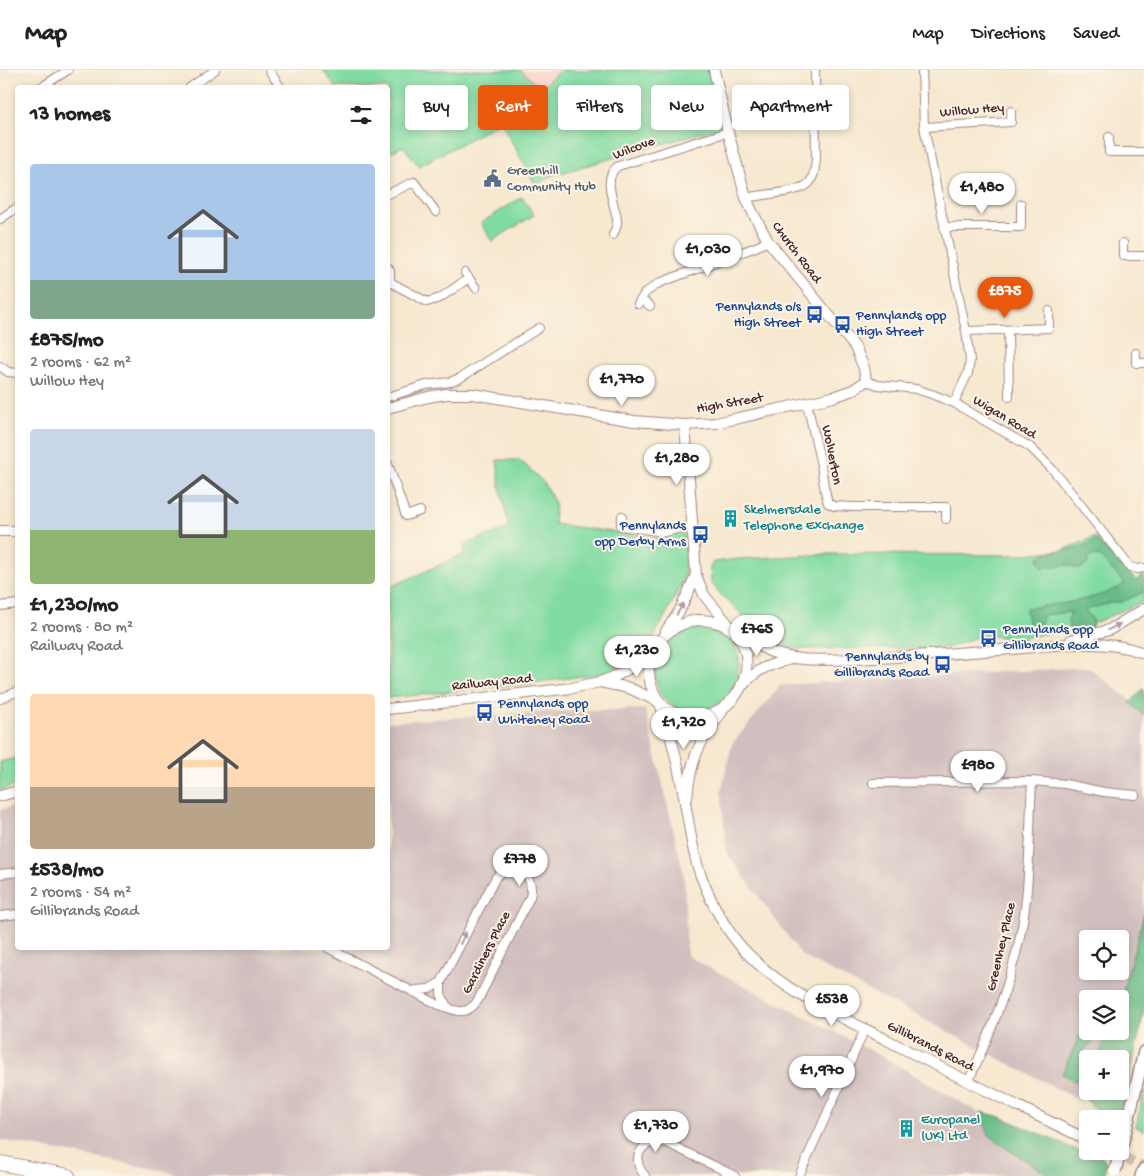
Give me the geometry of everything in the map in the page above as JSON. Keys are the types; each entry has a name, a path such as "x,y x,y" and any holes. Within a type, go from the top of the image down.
{"highway":[{"path":"0,1163 68,1176"}],"main road":[{"path":"1115,1174 1144,1052"},
{"path":"1141,1176 1144,1169"}],"street":[{"path":"44,85 67,70"},
{"path":"193,85 215,70"},
{"path":"269,70 279,85"},
{"name":"Church Road","path":"714,70 746,198 768,241 855,347 864,368 866,381"},
{"path":"746,198 763,194 797,191 810,184 815,171 816,159 815,70"},
{"name":"Willow Hey","path":"922,70 924,127 966,331 970,360 968,373 954,403"},
{"name":"Willow Hey","path":"924,127 1011,122 1011,110"},
{"name":"Wilcove","path":"613,235 618,222 609,180 613,169 728,132"},
{"path":"1109,137 1109,152 1144,152"},
{"path":"390,193 414,182 436,212"},
{"path":"944,227 1021,226 1021,204"},
{"path":"0,219 15,209"},
{"path":"650,306 640,301 644,293 659,283 756,248 768,241"},
{"path":"1123,243 1123,256 1144,256"},
{"path":"390,284 427,302 440,298 467,276 476,288"},
{"path":"966,331 1049,328 1049,311"},
{"path":"390,396 460,378 539,328"},
{"path":"1008,330 1009,397"},
{"path":"1136,353 1136,363 1144,363"},
{"path":"0,366 8,372 15,373"},
{"name":"High Street","path":"390,407 446,394 473,394 634,422 685,425 716,423 807,403 853,390 866,381"},
{"name":"Wigan Road","path":"866,381 878,385 916,389 954,403 1020,440 1038,454 1054,471 1130,567 1141,568"},
{"name":"Wolverton","path":"807,403 828,503 834,506 854,507 946,507 946,519"},
{"path":"685,425 696,573 704,595 739,636 746,652 746,670 740,689"},
{"path":"390,470 406,516 420,511"},
{"path":"622,516 621,526 664,532 693,525"},
{"path":"0,531 15,532"},
{"path":"696,573 680,610 652,654 650,672 652,687 659,703 679,715 698,718 709,716 727,706 753,674 760,669 767,665 794,659 849,659 962,654 1050,645 1095,644 1115,645 1144,653"},
{"path":"0,606 15,604"},
{"path":"1050,645 1108,630 1144,609"},
{"path":"658,642 676,626 697,620 719,622 768,650 794,659"},
{"name":"Railway Road","path":"390,709 564,689 600,682 625,671 658,642"},
{"name":"Railway Road","path":"600,682 629,688 659,703"},
{"path":"0,699 15,692"},
{"name":"Gillibrands Road","path":"659,703 670,731 692,846 701,876 714,905 744,951 774,978 829,1012 1079,1136"},
{"name":"Gillibrands Road","path":"687,812 688,782 696,752 708,729 727,706"},
{"path":"873,783 1032,781 1135,795"},
{"name":"Greenhey Place","path":"968,1082 989,1038 1001,1006 1019,938 1027,890 1032,781"},
{"path":"0,796 15,792"},
{"name":"Gardiners Place","path":"441,982 496,877 508,870 523,872 530,880 530,897 478,1000 471,1009 461,1012 451,1009"},
{"path":"0,874 15,872"},
{"path":"0,916 15,914"},
{"path":"332,950 412,990 439,1006 451,1009"},
{"path":"412,990 423,991 441,982"},
{"path":"441,982 441,994 446,1005 451,1009"},
{"path":"799,1176 865,1029"},
{"path":"645,1176 638,1162 640,1152 647,1144 656,1142 667,1143 734,1176"}],"shaded area":[{"path":"520,70 561,70 544,85 536,85"},
{"path":"1088,667 1144,711 1144,950 1136,984 1129,999 1129,990 1079,990 1079,1040 1110,1040 1105,1050 1079,1050 1079,1100 802,956 727,853 721,792 732,744 781,685"},
{"path":"645,709 684,875 687,956 885,1058 1079,1171 1076,1176 179,1176 166,1171 0,1140 0,810 15,806 15,950 390,950 390,722 555,711"}],"green space":[{"path":"323,70 520,70 537,85 478,85 478,130 486,130 419,166 403,146 390,153 390,85 334,85"},
{"path":"561,70 709,70 713,85 651,85 651,130 711,130 550,176 536,186 505,130 548,130 548,85 544,85"},
{"path":"722,116 725,126 722,127"},
{"path":"522,197 534,215 492,241 481,223"},
{"path":"497,460 520,460 543,482 555,503 554,524 663,539 664,532 683,531 686,556 685,573 680,587 650,645 606,673 524,684 390,698 390,587 464,554 465,544 509,528 500,487"},
{"path":"1095,537 1144,590 1144,601 1094,623 1018,639 982,635 948,648 793,649 766,637 722,596 711,583 710,568 713,562 831,554 1014,555 1063,550"},
{"path":"1094,541 1136,580 1144,575 1144,592 1121,602 1114,602 1085,610 1092,621 1092,627 1086,629 1077,630 1069,627 1068,620 1071,612 1043,615 1041,623 1028,624 1026,608 1089,598 1114,590 1125,584 1100,556 1089,557 1087,565 1079,569 1069,565 1043,568 1038,558 1046,553 1078,548"},
{"path":"703,626 723,633 735,646 739,661 737,677 729,692 717,704 701,711 683,710 668,702 659,691 656,678 657,664 663,650 673,638 687,630"},
{"path":"1144,688 1144,716 1130,703"},
{"path":"15,758 15,786 0,790 0,762"},
{"path":"1144,914 1144,1011 1129,1081 1129,1050 1101,1050 1105,1040 1129,1040 1129,990 1123,990 1126,980 1129,980 1129,968"},
{"path":"1079,1037 1079,1040 1095,1040 1085,1050 1079,1050 1079,1077 1077,1082 1062,1074"},
{"path":"1144,1089 1144,1131 1136,1127"},
{"path":"1087,1100 1125,1100 1123,1110 1095,1110"},
{"path":"981,1112 1001,1117 1079,1151 1079,1160 1104,1160 1106,1164 1105,1176 1048,1176 988,1134"}],"tunnel":[{"path":"1129,1160 1144,1167"}],"place":[{"name":"Greenhill Community Hub","path":"493,179"},
{"name":"Pennylands o/s High Street","path":"815,315"},
{"name":"Pennylands opp High Street","path":"842,324"},
{"name":"Skelmersdale Telephone Exchange","path":"730,518"},
{"name":"Pennylands opp Derby Arms","path":"700,534"},
{"name":"Pennylands opp Gillibrands Road","path":"989,638"},
{"name":"Pennylands by Gillibrands Road","path":"943,665"},
{"name":"Pennylands opp Whitehey Road","path":"484,712"},
{"name":"Europanel (UK) Ltd","path":"907,1128"}]}
